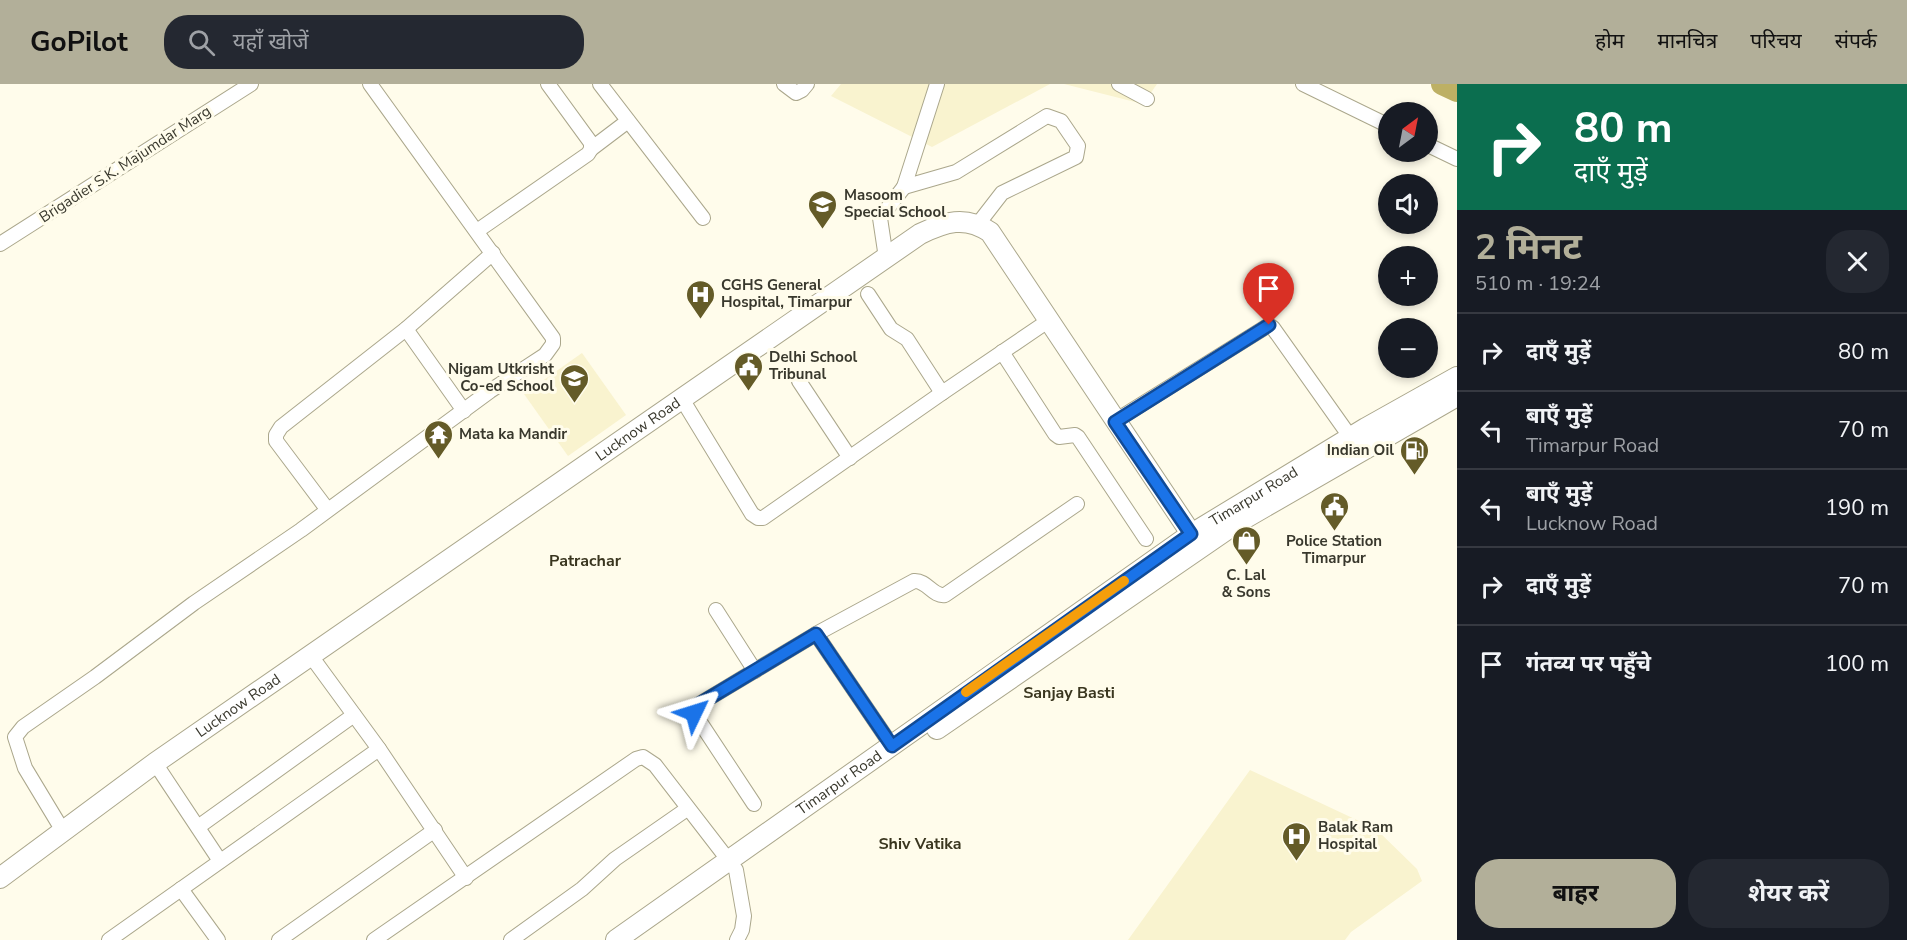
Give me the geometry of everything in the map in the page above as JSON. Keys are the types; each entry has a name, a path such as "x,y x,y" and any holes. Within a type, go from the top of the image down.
{"street":[{"name":"Brigadier S.K. Majumdar Marg","path":"0,244 251,84"},
{"path":"63,831 25,768 15,737 23,727 490,391 545,355 553,344 553,338 370,84"},
{"path":"548,84 591,143 591,148"},
{"path":"600,84 703,218"},
{"path":"784,84 796,93 807,84"},
{"path":"886,258 880,218 904,187 937,84"},
{"path":"1119,84 1147,99"},
{"path":"1303,84 1378,121"},
{"path":"904,187 956,172 1047,116 1060,121 1078,146 1076,157 1002,193 978,224 990,232 1195,541"},
{"path":"477,231 588,154 591,148 628,121"},
{"path":"1438,150 1457,159"},
{"name":"Lucknow Road","path":"0,878 155,763 920,234 935,227 966,221 978,224"},
{"path":"327,509 276,441 276,435 281,428 406,329 493,253"},
{"path":"868,294 891,329 907,339 942,393"},
{"path":"682,399 752,514 758,518 764,518 1048,321"},
{"path":"1115,422 1269,325 1351,438"},
{"path":"406,329 464,411"},
{"path":"1002,352 1055,434 1059,437 1075,435 1078,437 1146,539"},
{"name":"Timarpur Road","path":"636,940 892,746 1351,438 1457,377"},
{"path":"799,381 850,458"},
{"name":"Timarpur Road","path":"616,940 732,865 1195,541 1247,516 1457,396"},
{"path":"754,804 693,710 816,634 915,581 921,581 938,595 945,595 1077,504"},
{"path":"716,610 755,671"},
{"path":"816,634 892,746"},
{"path":"310,656 379,749 466,878"},
{"path":"198,827 354,715"},
{"path":"109,940 379,749"},
{"path":"374,940 636,759 643,757 655,765 732,865 744,916 742,930 737,940"},
{"path":"155,763 220,861"},
{"path":"512,940 582,889 615,859 687,809"},
{"path":"279,940 435,830"},
{"path":"181,889 218,940"}],"shaded area":[{"path":"841,84 1050,84 932,147 831,96"},
{"path":"1064,84 1157,84 1143,104"},
{"name":"Nigam Utkrisht Co-ed School","path":"582,353 626,415 568,456 524,394"},
{"name":"Balak Ram Hospital","path":"1250,770 1376,829 1417,869 1422,881 1351,932 1345,940 1128,940"}],"waterway":[{"path":"1442,84 1457,91"}],"slow traffic":[{"path":"966,692 1124,581"}],"place":[{"name":"Masoom Special School","path":"823,230"},
{"name":"CGHS General Hospital, Timarpur","path":"700,320"},
{"name":"Delhi School Tribunal","path":"748,392"},
{"name":"Nigam Utkrisht Co-ed School","path":"575,404"},
{"name":"Mata ka Mandir","path":"438,460"},
{"name":"Indian Oil","path":"1415,476"},
{"name":"Police Station Timarpur","path":"1334,532"},
{"name":"C. Lal & Sons","path":"1246,566"},
{"name":"Balak Ram Hospital","path":"1297,862"}],"district":[{"name":"Patrachar","path":"585,560"},
{"name":"Sanjay Basti","path":"1069,692"},
{"name":"Shiv Vatika","path":"920,843"}],"route":[{"path":"694,713 696,706 816,634 892,746 910,734 1191,534 1115,422 1269,325"}]}
